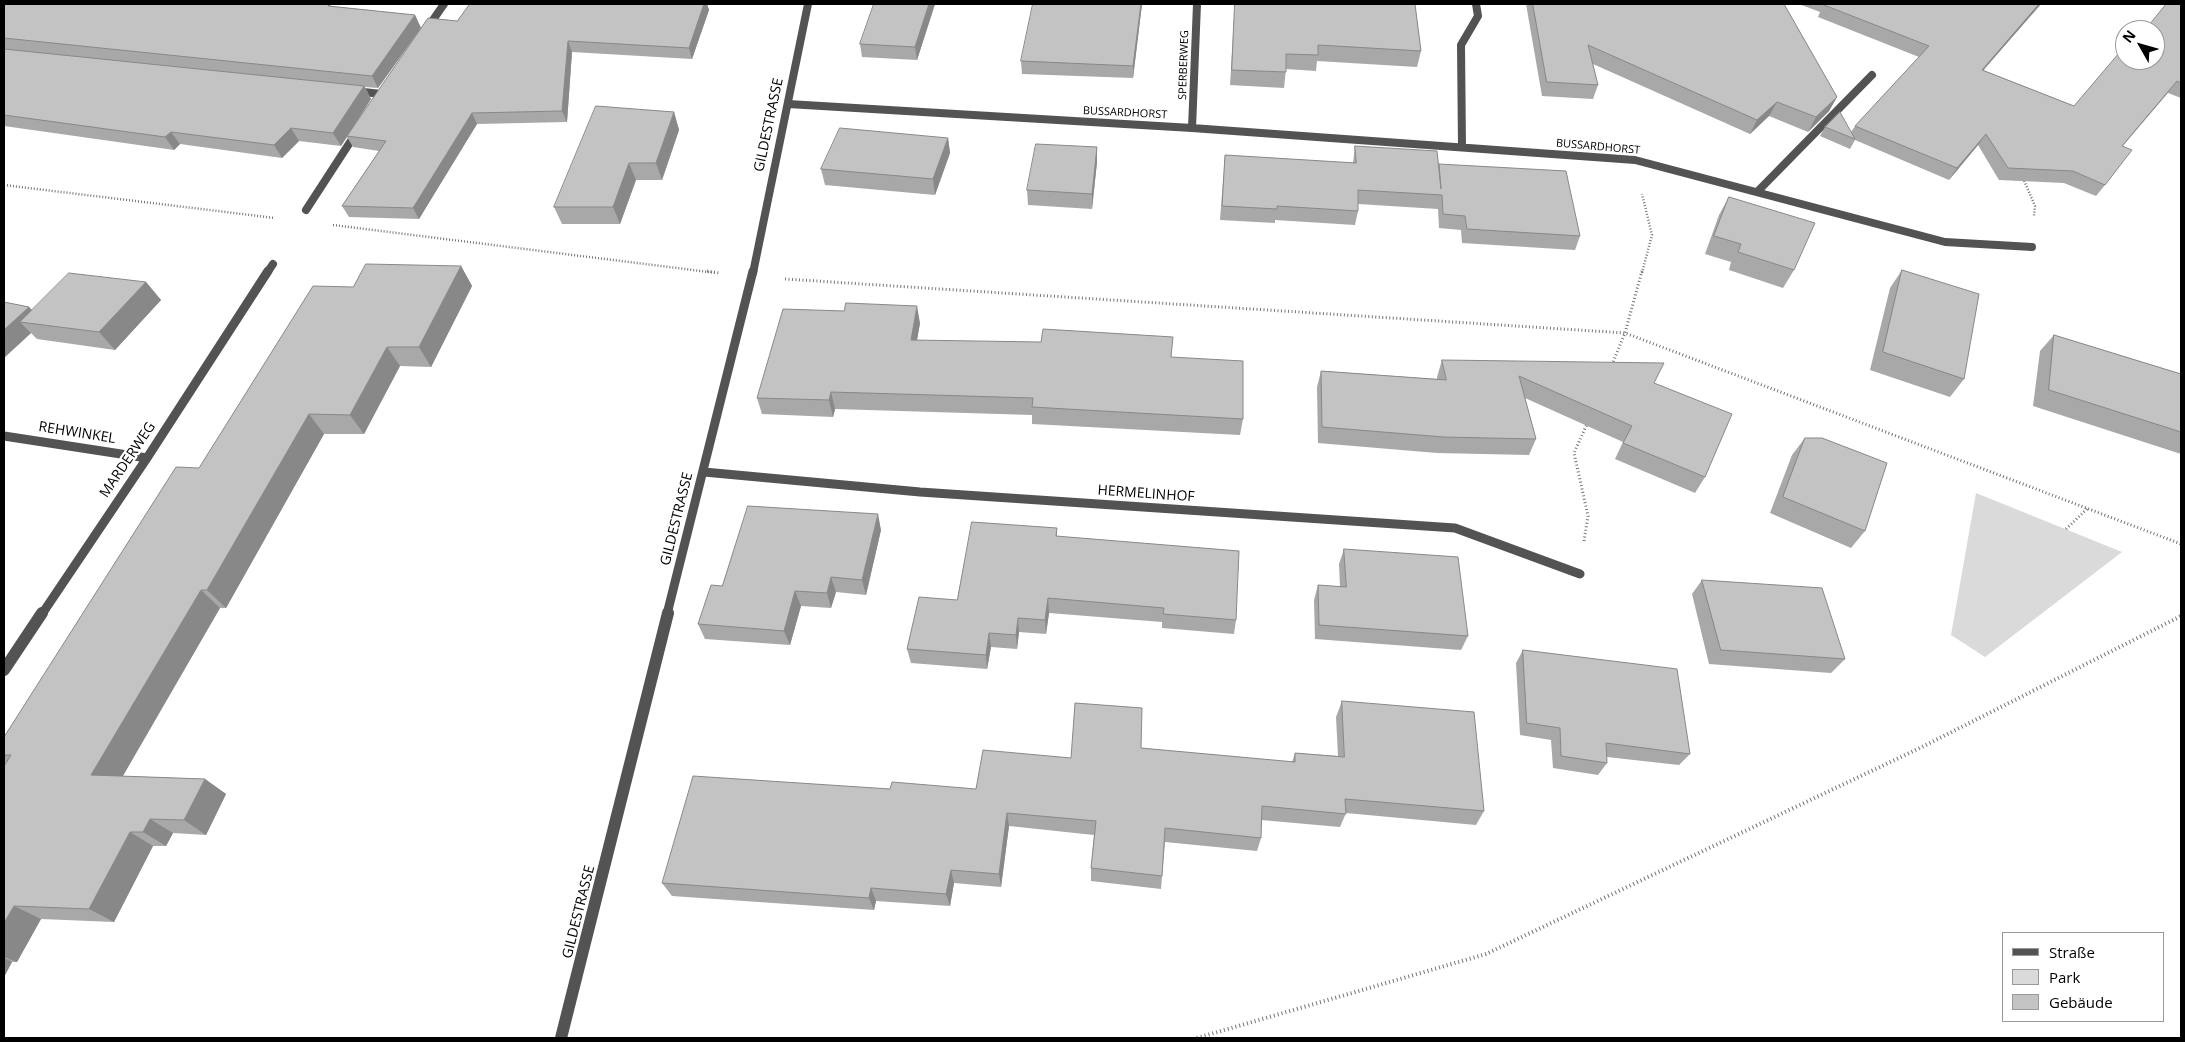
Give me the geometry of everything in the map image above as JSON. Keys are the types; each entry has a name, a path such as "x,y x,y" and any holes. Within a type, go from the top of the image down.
{"street":[{"path":"424,34 444,4"},
{"name":"GILDESTRASSE","path":"561,1038 752,277 808,4"},
{"name":"SPERBERWEG","path":"1192,128 1198,4"},
{"path":"1462,147 1461,45 1478,16 1476,4"},
{"path":"1758,191 1872,75"},
{"path":"376,102 387,87"},
{"path":"342,90 381,94"},
{"name":"BUSSARDHORST","path":"788,104 1192,128 1635,160 1945,242 2032,247"},
{"path":"306,210 360,127"},
{"name":"MARDERWEG","path":"4,670 147,458 273,264"},
{"name":"REHWINKEL","path":"4,436 147,458"},
{"name":"HERMELINHOF","path":"704,472 920,492 1455,528 1580,574"}],"path":[{"path":"1611,367 1625,333 1652,235 1635,160"},
{"path":"2020,170 2035,206 2032,247"},
{"path":"4,185 280,218"},
{"path":"329,224 752,277 1625,333 2181,544"},
{"path":"1580,574 1588,516 1574,453 1589,419"},
{"path":"2066,529 2088,508"},
{"path":"1197,1038 1486,954 1922,747 2181,616"}],"green space":[{"path":"1976,493 2122,552 1985,657 1951,635"}],"building":[{"path":"4,4 330,4 328,6 415,15 372,76 4,38"},
{"path":"470,4 704,4 689,48 568,41 562,111 472,113 413,208 342,206 386,141 347,136 428,18 457,21"},
{"path":"874,4 929,4 915,47 860,44"},
{"path":"1033,4 1141,4 1133,66 1021,61"},
{"path":"1235,4 1415,4 1421,51 1318,45 1318,55 1286,54 1286,72 1232,70"},
{"path":"1533,4 1784,4 1837,97 1816,117 1777,102 1757,120 1588,45 1598,85 1547,82"},
{"path":"2039,4 1982,70 2074,106 2115,58 2115,70 2165,70 2165,20 2153,20 2166,4 2181,4 2181,83 2177,81 2122,146 2132,150 2105,185 2073,171 2008,168 1986,134 1957,168 1855,126 1929,46 1824,5"},
{"path":"4,49 364,86 333,133 291,128 274,145 171,132 165,137 4,115"},
{"path":"596,106 674,112 656,163 629,163 613,207 554,207"},
{"path":"1840,112 1855,139 1825,127"},
{"path":"840,128 948,138 933,179 821,169"},
{"path":"1036,144 1097,147 1092,194 1027,190"},
{"path":"1355,146 1437,151 1441,189 1439,164 1566,171 1580,236 1467,229 1465,216 1443,214 1442,195 1358,190 1358,211 1277,206 1277,209 1222,206 1225,155 1356,163"},
{"path":"1729,197 1815,223 1794,270 1738,252 1741,244 1714,236"},
{"path":"366,264 461,266 419,347 387,347 350,415 309,414 207,590 201,590 91,775 205,779 184,820 150,819 143,832 130,832 89,909 14,906 4,923 4,766 11,755 4,755 4,737 176,467 199,468 313,286 353,287"},
{"path":"1902,270 1979,294 1964,379 1883,352"},
{"path":"69,273 146,282 99,332 20,322"},
{"path":"4,302 29,307 4,330"},
{"path":"846,303 917,306 911,340 1041,342 1043,329 1173,337 1171,357 1243,361 1243,419 1032,407 1033,398 831,392 829,400 757,398 783,309 844,311"},
{"path":"2054,335 2181,374 2181,432 2049,390"},
{"path":"1442,360 1664,363 1654,383 1732,414 1705,477 1623,443 1632,426 1519,376 1536,439 1443,437 1322,427 1321,371 1446,380"},
{"path":"1805,438 1822,438 1887,463 1865,531 1783,497"},
{"path":"748,506 878,514 862,580 831,577 827,593 795,591 784,631 698,624 711,585 722,586"},
{"path":"972,522 1057,528 1056,536 1239,551 1236,620 1163,614 1164,608 1048,598 1045,620 1018,618 1016,635 989,633 986,655 907,649 919,597 957,600"},
{"path":"1344,549 1458,557 1468,636 1319,625 1318,585 1346,587"},
{"path":"1702,580 1822,588 1845,659 1721,650"},
{"path":"1523,650 1677,669 1690,754 1606,743 1607,763 1561,756 1560,728 1527,723"},
{"path":"1342,701 1474,712 1484,811 1345,799 1346,814 1262,806 1261,838 1165,828 1162,876 1091,868 1096,821 1007,813 999,874 951,870 946,894 871,888 869,898 662,883 693,776 890,789 892,782 976,789 983,750 1071,758 1075,703 1142,708 1141,748 1295,762 1295,753 1344,757"}]}
